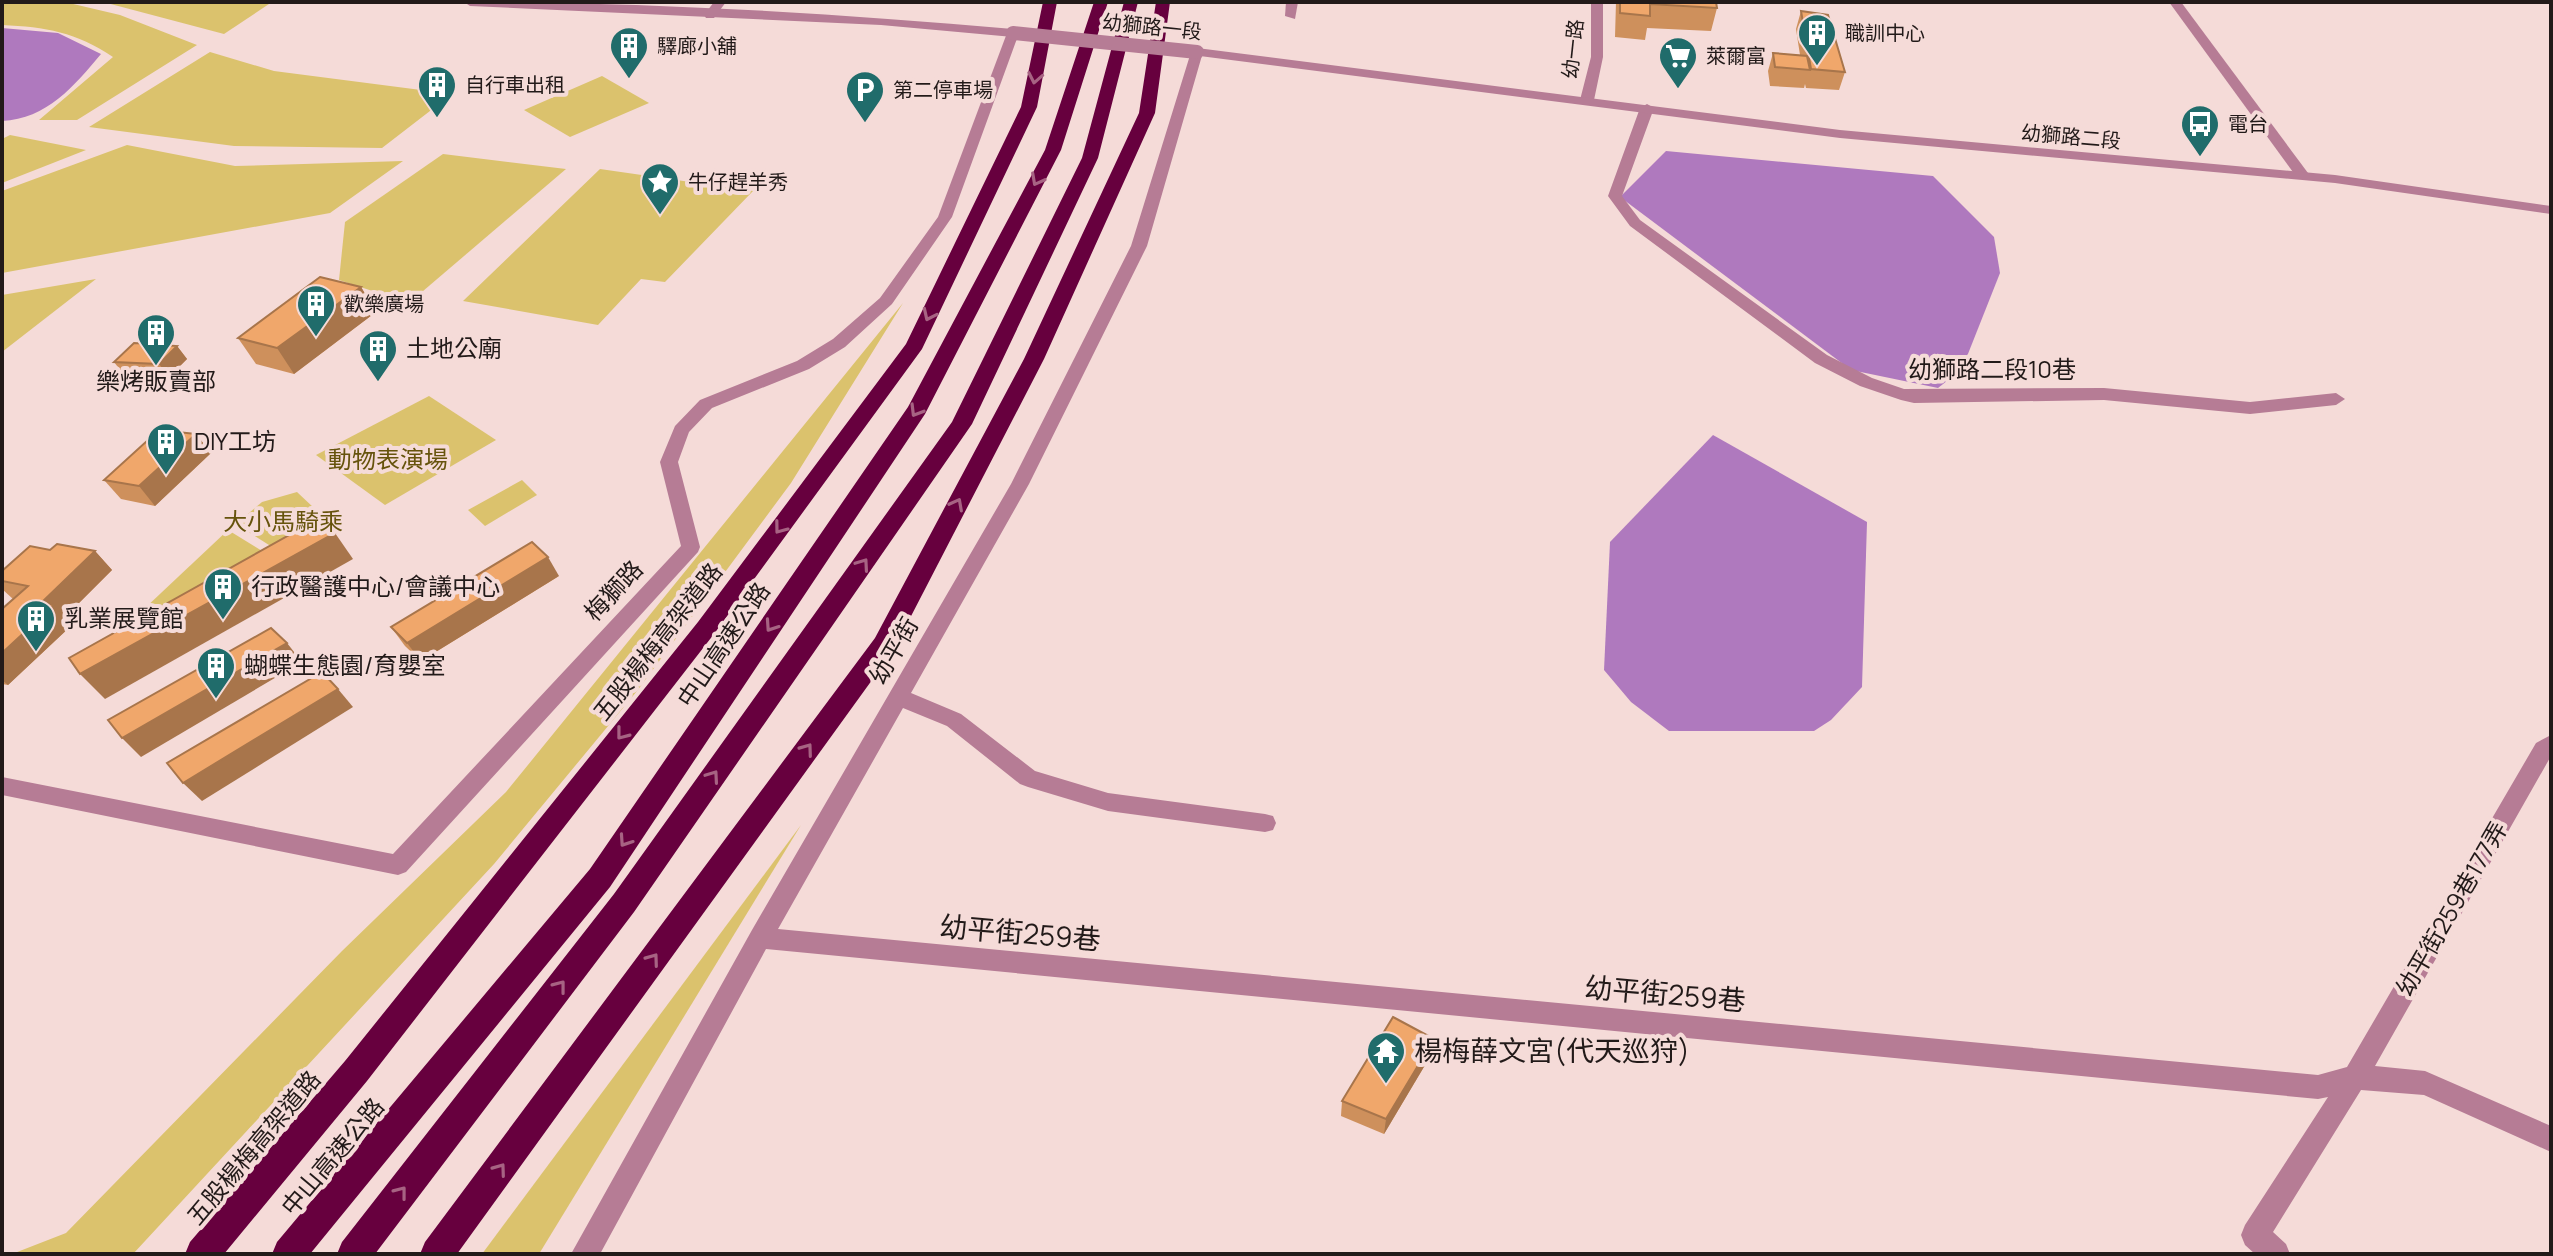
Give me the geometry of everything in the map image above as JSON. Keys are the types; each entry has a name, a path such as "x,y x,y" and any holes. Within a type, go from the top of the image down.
{"highway":[{"name":"五股楊梅高架道路","path":"202,1254 356,1071 696,640 915,345 1029,107 1050,2"},
{"name":"中山高速公路","path":"289,1254 600,878 918,409 1053,150 1101,2"},
{"path":"354,1254 624,903 962,424 1090,158 1131,2"},
{"path":"437,1254 884,644 1034,359 1147,113 1163,2"}],"street":[{"name":"幼獅路一段","path":"470,2 881,21 1197,52 1587,100"},
{"path":"710,15 720,2"},
{"path":"1291,16 1292,2"},
{"name":"幼一路","path":"1587,100 1597,57 1597,2"},
{"path":"2175,2 2303,176"},
{"name":"梅獅路","path":"2,786 398,865 691,547 669,462 681,430 706,404 803,365 839,343 886,301 945,217 1013,33"},
{"name":"幼平街","path":"585,1254 760,938 1020,484 1139,246 1197,52"},
{"name":"幼獅路二段","path":"1587,100 1972,148 2303,176 2551,210"},
{"name":"幼獅路二段10巷","path":"1647,108 1615,196 1635,223 1821,359 1889,392 1914,397 2104,394 2250,408 2336,399"},
{"path":"898,697 954,720 1028,778 1108,802 1265,823"},
{"name":"幼平街259巷177弄","path":"2276,1254 2255,1235 2355,1077 2544,749 2551,744"},
{"name":"幼平街259巷","path":"760,938 2318,1087 2355,1077 2425,1083 2551,1139"}],"green space":[{"path":"103,2 272,2 224,34"},
{"path":"69,3 120,15 197,45 77,120 39,120 113,57 60,32 2,25 2,4"},
{"path":"210,52 274,71 452,94 382,148 234,146 89,127"},
{"path":"602,76 649,103 570,137 524,110"},
{"path":"10,135 86,150 2,183 2,139"},
{"path":"127,145 235,166 403,161 330,213 2,273 2,191"},
{"path":"443,154 566,169 409,303 339,280 345,222"},
{"path":"600,169 753,191 665,282 641,279 598,325 463,301"},
{"path":"96,279 2,352 2,295"},
{"path":"903,303 791,483 637,691 494,864 133,1254 12,1254 66,1233 342,951 506,792"},
{"name":"動物表演場","path":"429,396 496,440 385,505 316,455"},
{"path":"522,480 537,495 485,526 468,510"},
{"name":"大小馬騎乘","path":"297,492 330,523 280,552 236,524 262,502"},
{"path":"228,530 280,562 88,677 77,672"},
{"path":"801,825 539,1254 482,1254"}],"shaded area":[{"path":"2,28 58,33 101,54 58,99 33,114 2,121"},
{"path":"1666,151 1933,176 1994,237 2000,273 1962,369 1938,388 1851,370 1620,197"},
{"path":"1713,435 1867,522 1862,687 1831,720 1814,731 1669,731 1631,702 1604,670 1610,542"}],"building":[{"path":"1620,2 1716,2 1717,8 1650,4 1650,16 1620,13"},
{"path":"1801,11 1828,15 1845,72 1811,69"},
{"path":"1773,53 1807,56 1810,70 1775,67"},
{"path":"320,277 361,287 277,348 238,338"},
{"path":"134,343 177,346 159,364 114,362"},
{"path":"159,430 196,434 139,486 104,480"},
{"path":"318,519 335,533 80,674 69,658"},
{"path":"532,542 548,557 407,643 391,627"},
{"path":"57,544 95,551 41,603 54,605 2,653 2,609 28,586 2,581 2,571 30,546 50,550"},
{"path":"271,628 287,643 122,738 108,720"},
{"path":"322,672 338,689 183,783 167,763"},
{"name":"楊梅薛文宮(代天巡狩)","path":"1393,1017 1434,1039 1386,1119 1342,1101"}],"place":[{"name":"職訓中心","path":"1817,67"},
{"name":"驛廊小舖","path":"629,80"},
{"name":"萊爾富","path":"1678,90"},
{"name":"自行車出租","path":"437,119"},
{"name":"第二停車場","path":"865,124"},
{"name":"電台","path":"2200,158"},
{"name":"牛仔趕羊秀","path":"660,216"},
{"name":"歡樂廣場","path":"316,338"},
{"name":"樂烤販賣部","path":"156,367"},
{"name":"土地公廟","path":"378,383"},
{"name":"DIY工坊","path":"166,476"},
{"name":"行政醫護中心/會議中心","path":"223,621"},
{"name":"乳業展覽館","path":"36,653"},
{"name":"蝴蝶生態園/育嬰室","path":"216,700"},
{"name":"楊梅薛文宮(代天巡狩)","path":"1386,1085"}]}
